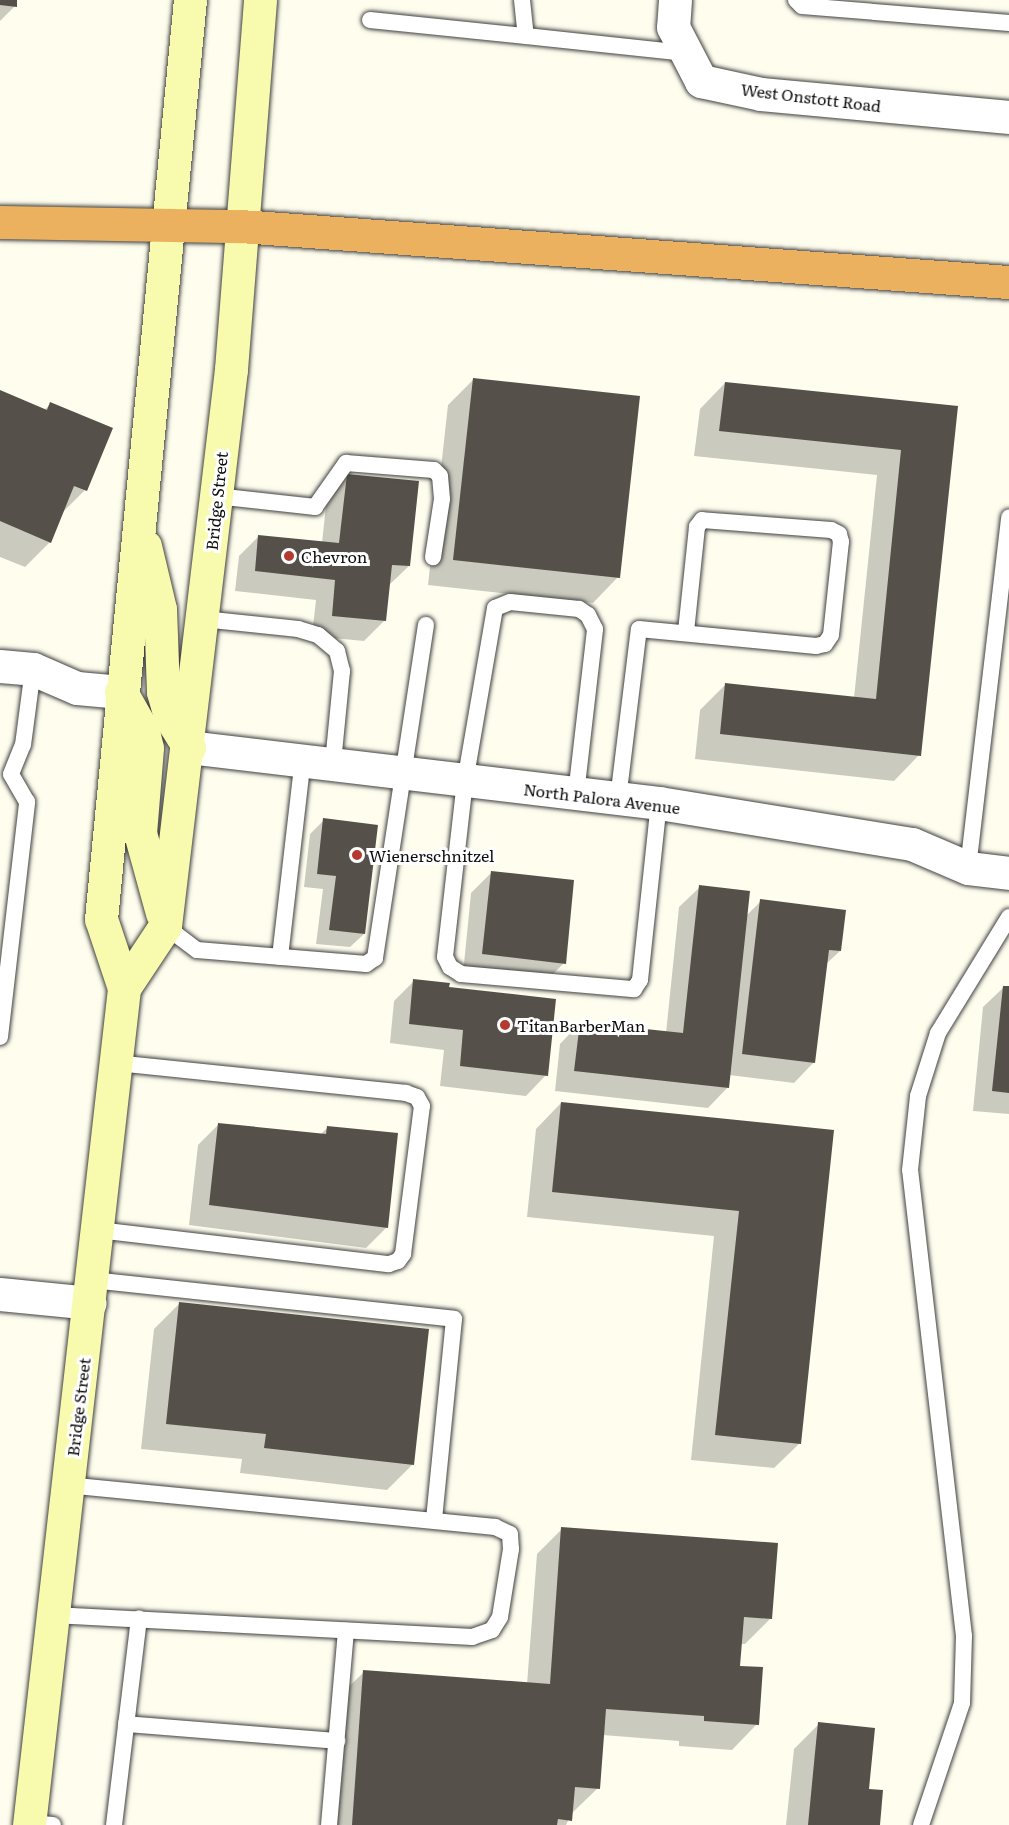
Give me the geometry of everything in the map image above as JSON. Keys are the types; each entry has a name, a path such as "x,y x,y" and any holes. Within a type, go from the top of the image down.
{"highway":[{"path":"0,222 240,226 1009,282"}],"main road":[{"name":"Bridge Street","path":"37,1824 53,1615 124,988 101,919 190,0"},
{"name":"Bridge Street","path":"124,988 165,926 189,747 231,369 240,226 260,0"},
{"path":"140,527 160,609 163,692 170,717 189,747"},
{"path":"122,692 143,731 147,748 140,833 165,926"}],"street":[{"name":"West Onstott Road","path":"675,0 673,27 700,81 761,94 1009,117"},
{"path":"0,666 33,669 77,688 122,692"},
{"name":"North Palora Avenue","path":"189,747 659,803 912,844 968,868 1009,873"},
{"path":"0,1294 91,1291"}],"lane":[{"path":"522,0 526,36"},
{"path":"799,3 1009,23"},
{"path":"370,20 686,53"},
{"path":"216,496 315,507 346,463 434,470 440,476 442,499 433,557"},
{"path":"968,868 1009,517"},
{"path":"618,799 639,628 816,646 825,644 831,635 842,542 839,534 831,530 702,520 698,527 686,632"},
{"path":"576,794 594,628 588,615 579,609 510,602 495,608 465,781 445,957 450,967 461,974 634,989 640,980 659,803"},
{"path":"203,619 298,629 318,635 337,651 342,671 318,761 280,957"},
{"path":"165,926 197,950 366,964 375,958 426,625"},
{"path":"0,1037 27,802 6,773 23,745 33,669"},
{"path":"921,1825 962,1703 964,1636 910,1170 918,1096 938,1033 1009,917"},
{"path":"98,1230 388,1264 398,1261 403,1254 422,1106 417,1097 406,1093 116,1063"},
{"path":"91,1291 454,1319 434,1520"},
{"path":"53,1615 472,1637 492,1630 500,1617 510,1534 495,1527 69,1485"},
{"path":"114,1825 139,1619"},
{"path":"329,1825 346,1631"},
{"path":"126,1724 337,1741"}],"building":[{"path":"0,0 17,0 17,7 0,5"},
{"path":"473,378 640,396 620,578 453,560"},
{"path":"725,382 958,406 921,756 720,734 725,683 876,699 901,450 719,431"},
{"path":"0,390 47,410 50,402 113,428 87,491 74,486 51,543 0,521"},
{"path":"347,474 419,481 410,566 392,565 386,621 332,616 335,580 255,571 258,535 339,543"},
{"path":"323,818 378,825 365,934 329,930 336,876 317,874"},
{"path":"491,871 574,880 566,964 482,954"},
{"path":"699,885 750,891 729,1088 574,1071 580,1022 683,1033"},
{"path":"760,899 846,910 841,951 829,950 815,1063 742,1054"},
{"path":"413,979 450,983 449,987 556,999 548,1076 460,1066 463,1030 409,1024"},
{"path":"1003,986 1009,986 1009,1093 992,1091"},
{"path":"561,1102 834,1130 801,1444 715,1435 739,1211 552,1192"},
{"path":"218,1123 326,1134 327,1126 398,1133 388,1228 209,1205"},
{"path":"179,1302 429,1329 414,1465 264,1448 266,1434 166,1424"},
{"path":"561,1527 778,1543 772,1619 744,1617 740,1666 763,1667 759,1725 704,1721 704,1716 606,1709 600,1789 575,1787 572,1821 558,1819 557,1825 352,1825 363,1670 550,1684"},
{"path":"818,1722 875,1728 869,1789 883,1790 880,1825 808,1825"}],"place":[{"name":"Chevron","path":"289,556"},
{"name":"Wienerschnitzel","path":"357,855"},
{"name":"TitanBarberMan","path":"505,1025"}]}
